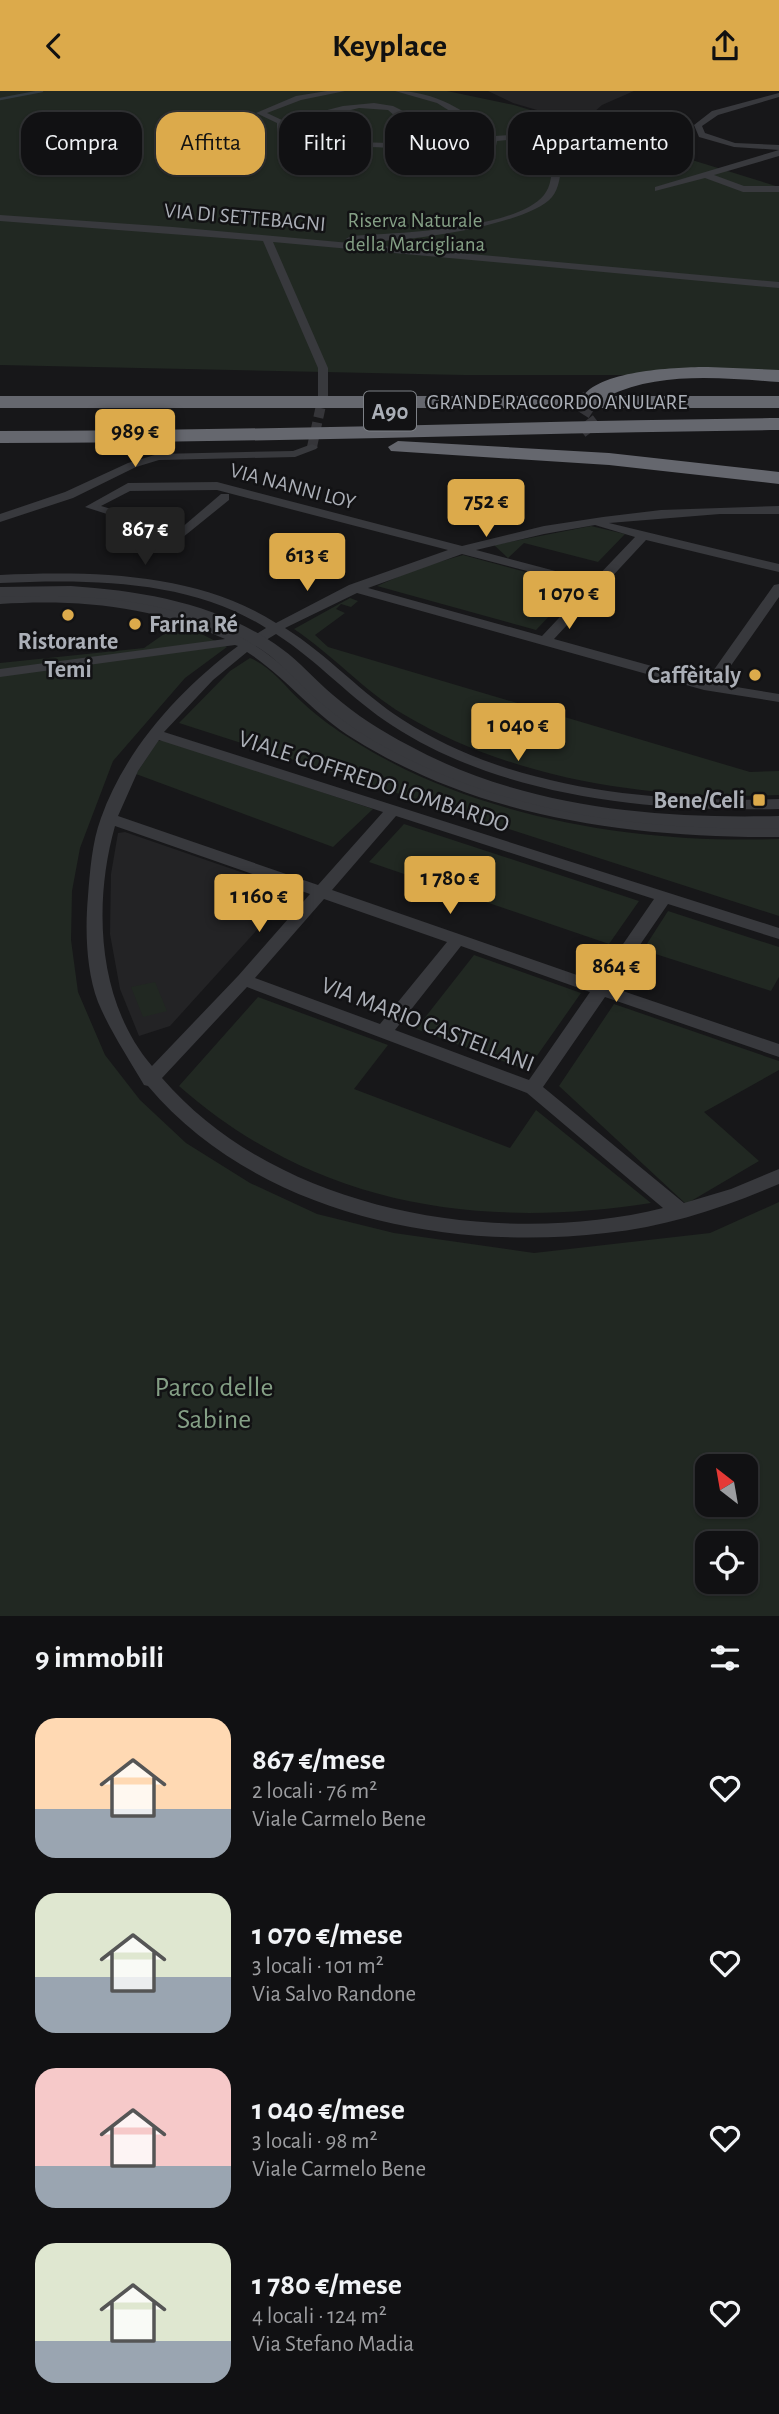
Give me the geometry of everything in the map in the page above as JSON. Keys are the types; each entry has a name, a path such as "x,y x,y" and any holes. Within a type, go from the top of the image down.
{"highway":[{"path":"591,397 620,384 666,375 729,373 779,376"},
{"name":"GRANDE RACCORDO ANULARE","path":"0,402 779,402"},
{"name":"GRANDE RACCORDO ANULARE","path":"0,411 779,411"},
{"name":"GRANDE RACCORDO ANULARE","path":"0,420 779,422"},
{"path":"0,437 146,437 779,422"},
{"path":"593,431 612,443 644,454 779,478"},
{"path":"146,437 609,459 779,478"},
{"path":"513,453 779,484"}],"street":[{"path":"279,123 260,113 299,98 341,91"},
{"path":"399,91 451,105 461,112"},
{"path":"779,95 715,113 698,125 702,135 719,141 779,150"},
{"path":"323,112 340,107 392,109"},
{"path":"277,145 279,134"},
{"path":"355,242 483,224 526,212 540,205 551,188 556,141 532,134 494,139"},
{"path":"658,189 779,150"},
{"path":"705,175 743,189 779,189"},
{"name":"VIA DI SETTEBAGNI","path":"0,218 315,243 355,242 779,285"},
{"path":"267,239 326,376 323,397"},
{"path":"0,518 77,491 132,465 158,457 295,454 312,447"},
{"name":"VIA NANNI LOY","path":"225,497 182,534 91,507 128,487 210,485 598,586"},
{"path":"779,510 632,517 483,543 428,560 354,589 255,638 201,683 155,734 134,765 108,818 92,904 95,965 106,1002 124,1042 150,1080 194,1123 246,1160 298,1188 371,1212 446,1225 514,1231 589,1228 681,1212 732,1196 779,1176"},
{"path":"632,517 644,534"},
{"path":"590,523 779,568"},
{"name":"VIA NANNI LOY","path":"389,531 428,560"},
{"path":"544,642 644,534"},
{"path":"483,543 502,561"},
{"path":"0,579 85,578 136,594"},
{"path":"0,586 70,584 204,607 255,638 359,710 416,756 510,791 603,812 779,822"},
{"path":"709,687 779,588"},
{"path":"354,589 709,687 779,698"},
{"path":"0,592 136,594"},
{"path":"0,600 136,594"},
{"path":"0,673 255,638"},
{"path":"255,638 326,714 388,753 475,790 564,815 641,827 683,816 779,804"},
{"path":"326,714 359,710"},
{"name":"VIALE GOFFREDO LOMBARDO","path":"155,734 779,934"},
{"path":"150,1080 244,980 320,890 392,811"},
{"path":"683,816 779,812"},
{"path":"683,816 779,832"},
{"path":"108,818 779,1051"},
{"path":"533,1088 664,897"},
{"path":"384,1032 458,939"},
{"name":"VIA MARIO CASTELLANI","path":"244,980 533,1088 681,1212"}],"shaded area":[{"path":"488,91 634,91 602,105 594,112 544,112 513,103"},
{"path":"125,832 293,890 170,1026 139,1036 120,989 110,934 111,874 118,833"}],"green space":[{"name":"Riserva Naturale della Marcigliana","path":"0,91 447,91 537,112 508,112 508,175 693,175 693,160 779,187 779,375 464,375 0,365"},
{"path":"591,526 625,534 598,562 524,543 508,558 494,545"},
{"path":"463,555 578,586 536,630 377,586 418,568"},
{"path":"350,598 358,601 351,607 341,604 336,609 345,613 315,635 328,647 750,772 779,771 779,795 682,794 585,781 537,770 446,737 388,705 294,629"},
{"name":"Parco delle Sabine","path":"180,623 227,647 185,678 113,761 80,848 72,891 71,940 78,992 105,1055 140,1100 186,1143 250,1183 317,1214 394,1233 534,1253 710,1233 779,1202 779,1616 0,1616 0,663 144,648"},
{"path":"250,658 265,666 309,708 347,737 401,768 452,789 559,821 614,830 670,837 779,839 779,916 179,723 230,671"},
{"path":"164,740 373,809 333,847 136,774 158,741"},
{"path":"404,824 639,901 609,944 369,862"},
{"path":"668,911 779,947 779,977 771,991 643,950"},
{"path":"474,955 581,993 527,1070 416,1029"},
{"path":"155,982 167,1011 143,1017 131,987"},
{"path":"258,997 388,1045 354,1089 510,1148 536,1110 651,1203 586,1211 523,1213 461,1209 400,1199 342,1182 285,1158 231,1126 179,1086"},
{"path":"614,1004 779,1061 779,1070 704,1112 759,1161 686,1204 559,1086"}],"waterway":[{"path":"0,99 42,91"}],"tunnel":[{"path":"312,447 323,396"},
{"path":"591,397 580,414 593,431"}],"place":[{"name":"Ristorante Temi","path":"68,615"},
{"name":"Farina Ré","path":"135,624"},
{"name":"Caffèitaly","path":"755,675"},
{"name":"Bene/Celi","path":"759,800"}]}
